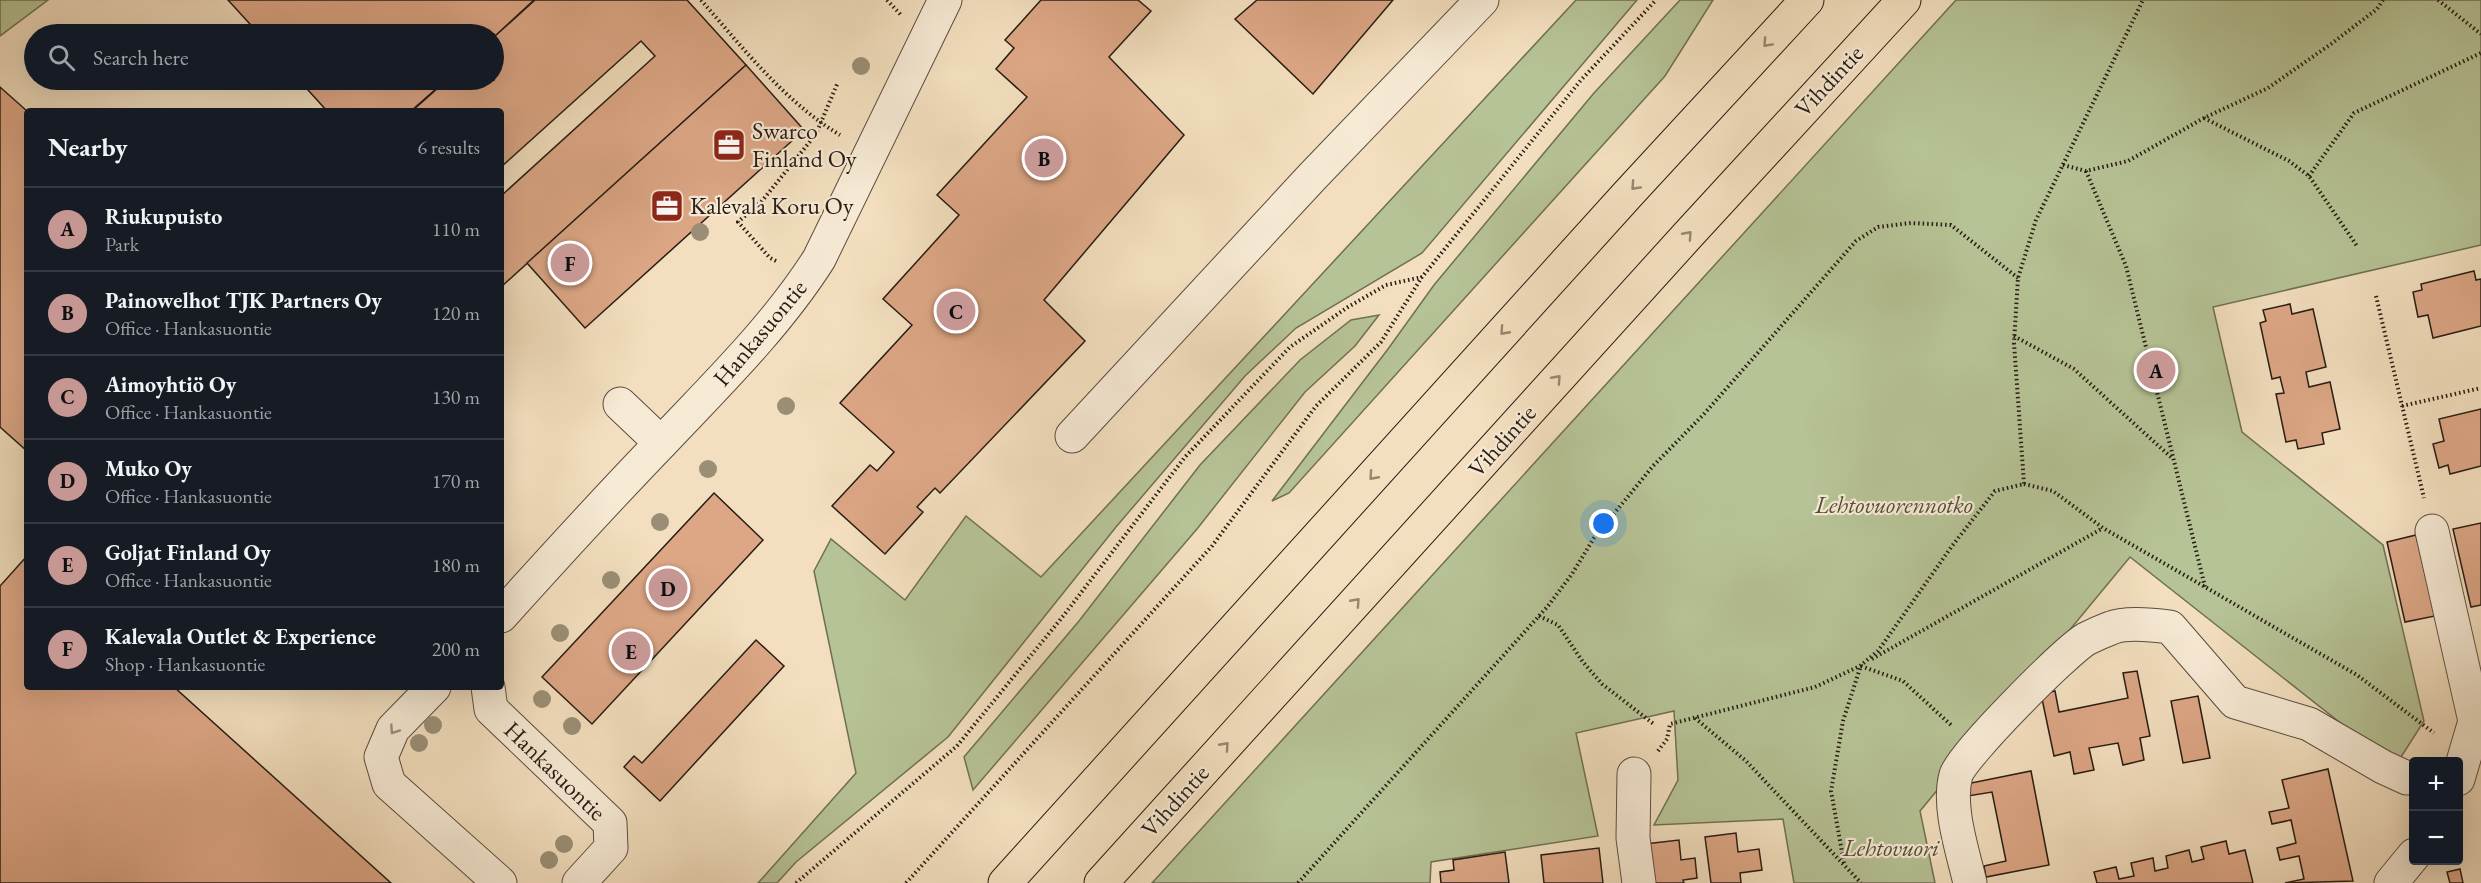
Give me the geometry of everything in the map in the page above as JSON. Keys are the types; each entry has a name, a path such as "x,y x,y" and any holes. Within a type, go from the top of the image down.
{"main road":[{"path":"1005,883 1628,194 1807,0"},
{"name":"Vihdintie","path":"1101,883 1695,227 1904,0"}],"street":[{"name":"Hankasuontie","path":"504,613 714,387 803,284 819,259 945,0"},
{"path":"1072,435 1312,177 1482,0"},
{"path":"620,404 661,443"},
{"path":"2432,531 2475,721 2465,774"},
{"path":"1970,883 1953,805 1956,774 1975,746 2085,640 2114,626 2170,627 2235,702 2309,724 2383,767 2409,778"},
{"path":"431,690 393,729 381,757 389,784 500,883"},
{"name":"Hankasuontie","path":"488,690 491,709 610,823 610,848 579,883"},
{"path":"1634,774 1633,838 1639,883"},
{"path":"2391,883 2409,861"}],"path":[{"path":"701,0 772,80 821,124 843,137"},
{"path":"887,0 901,15"},
{"path":"906,883 1212,546 1316,405 1381,342 1422,277 1581,80 1656,0"},
{"path":"2024,484 2014,336 2018,278 2036,220 2143,0"},
{"path":"2062,165 2086,171 2128,161 2204,118 2268,88 2377,9 2383,0"},
{"path":"2438,0 2481,34"},
{"path":"2309,176 2354,113 2481,53"},
{"path":"782,264 770,258 738,222 762,201 816,134 838,82"},
{"path":"2204,118 2289,161 2309,176 2357,246"},
{"path":"2086,171 2126,266 2205,588"},
{"path":"1298,883 1539,616 1572,574 1594,538 1653,466 1704,414 1856,241 1878,227 1911,223 1951,225 2018,278"},
{"path":"796,883 957,746 1064,615 1185,457 1290,346 1348,307 1386,285 1422,277"},
{"path":"2376,296 2432,531"},
{"path":"2014,336 2074,369 2174,460"},
{"path":"2402,406 2481,388"},
{"path":"1844,863 1831,791 1843,721 1860,666 1878,651 1952,546 1995,491 2024,484 2053,491 2103,528 2356,675 2432,730"},
{"path":"1670,724 1815,687 1860,666 2103,528"},
{"path":"1539,616 1558,625 1583,662 1602,684 1655,725"},
{"path":"1860,666 1903,681 1975,746"},
{"path":"1695,718 1746,761 1861,883"}],"green space":[{"path":"0,0 48,0 0,36"},
{"path":"1576,0 1637,0 1422,253 1296,328 1245,376 1116,527 948,737 796,862 777,883 758,883 856,773 814,571 831,539 905,600 966,516 1041,577"},
{"path":"1680,0 1713,0 1665,76 1289,493 1272,501 1434,285 1594,93"},
{"path":"1956,0 2481,0 2481,245 2213,307 2242,432 2383,545 2424,721 2394,768 2381,755 2130,557 1920,811 1935,883 1794,883 1783,819 1654,825 1678,780 1674,711 1576,733 1598,836 1431,862 1430,883 1152,883"},
{"path":"1379,315 1355,346 1305,392 1197,529 973,790 964,757 1079,621 1200,465 1300,360 1351,320"}],"building":[{"path":"228,0 534,0 504,28 504,24 250,24"},
{"path":"535,0 687,0 746,65 504,284 504,193 655,56 641,41 504,164 504,108 415,108 436,90 504,90 504,28"},
{"path":"1041,0 1138,0 1151,11 1109,57 1184,135 1044,300 1085,341 940,493 935,488 917,507 923,512 885,554 832,506 870,465 877,471 894,452 840,403 912,325 883,299 959,215 937,195 1027,97 996,69 1014,48 1005,40"},
{"path":"1257,0 1393,0 1313,94 1235,19"},
{"path":"746,65 804,130 585,328 527,263"},
{"path":"0,87 24,108 24,448 0,427"},
{"path":"308,90 435,90 414,108 324,108"},
{"path":"2474,271 2476,280 2481,279 2481,326 2433,338 2428,315 2418,317 2413,292 2422,290 2421,284"},
{"path":"2290,304 2292,314 2313,309 2326,367 2306,372 2309,387 2330,382 2340,429 2322,433 2324,444 2298,449 2296,440 2286,442 2276,394 2284,393 2280,377 2272,379 2260,323 2266,321 2263,310"},
{"path":"2481,409 2481,466 2450,474 2448,465 2439,468 2433,444 2444,441 2439,419"},
{"path":"714,493 763,540 592,724 542,677"},
{"path":"2481,523 2481,605 2471,607 2453,529"},
{"path":"2416,535 2435,616 2405,622 2387,542"},
{"path":"24,559 24,690 177,690 391,883 0,883 0,586"},
{"path":"756,640 784,666 660,801 624,767 634,756 642,763"},
{"path":"2137,671 2150,736 2140,738 2144,760 2123,765 2118,743 2089,748 2094,770 2074,774 2070,752 2054,756 2041,694 2055,691 2059,712 2128,698 2123,673"},
{"path":"2198,696 2210,758 2183,763 2171,701"},
{"path":"2328,769 2353,881 2285,883 2304,879 2299,856 2280,860 2277,848 2296,843 2291,820 2272,824 2269,812 2289,808 2282,780"},
{"path":"2031,771 2049,865 1986,877 1984,866 2006,861 1992,792 1968,796 1966,784"},
{"path":"1736,833 1738,852 1759,849 1762,870 1740,873 1741,883 1711,883 1705,837"},
{"path":"1679,840 1681,860 1695,858 1697,878 1683,880 1684,883 1650,883 1645,844"},
{"path":"2226,841 2229,854 2245,850 2253,883 2097,883 2094,872 2116,867 2119,879 2134,876 2131,863 2153,858 2155,871 2168,868 2166,856 2189,850 2192,862 2204,859 2201,847"},
{"path":"1599,848 1603,883 1544,883 1541,855"},
{"path":"1505,852 1509,883 1441,883 1440,872 1454,870 1453,860"},
{"path":"2460,869 2463,883 2450,883 2447,872"}],"place":[{"name":"Swarco Finland Oy","path":"729,145"},
{"name":"Painowelhot TJK Partners Oy","path":"1044,158"},
{"name":"Kalevala Koru Oy","path":"667,206"},
{"name":"Kalevala Outlet & Experience","path":"570,263"},
{"name":"Aimoyhtiö Oy","path":"956,311"},
{"name":"Riukupuisto","path":"2156,370"},
{"name":"Muko Oy","path":"668,588"},
{"name":"Goljat Finland Oy","path":"631,651"}],"park label":[{"name":"Lehtovuorennotko","path":"1894,505"},
{"name":"Lehtovuori","path":"1891,848"}]}
